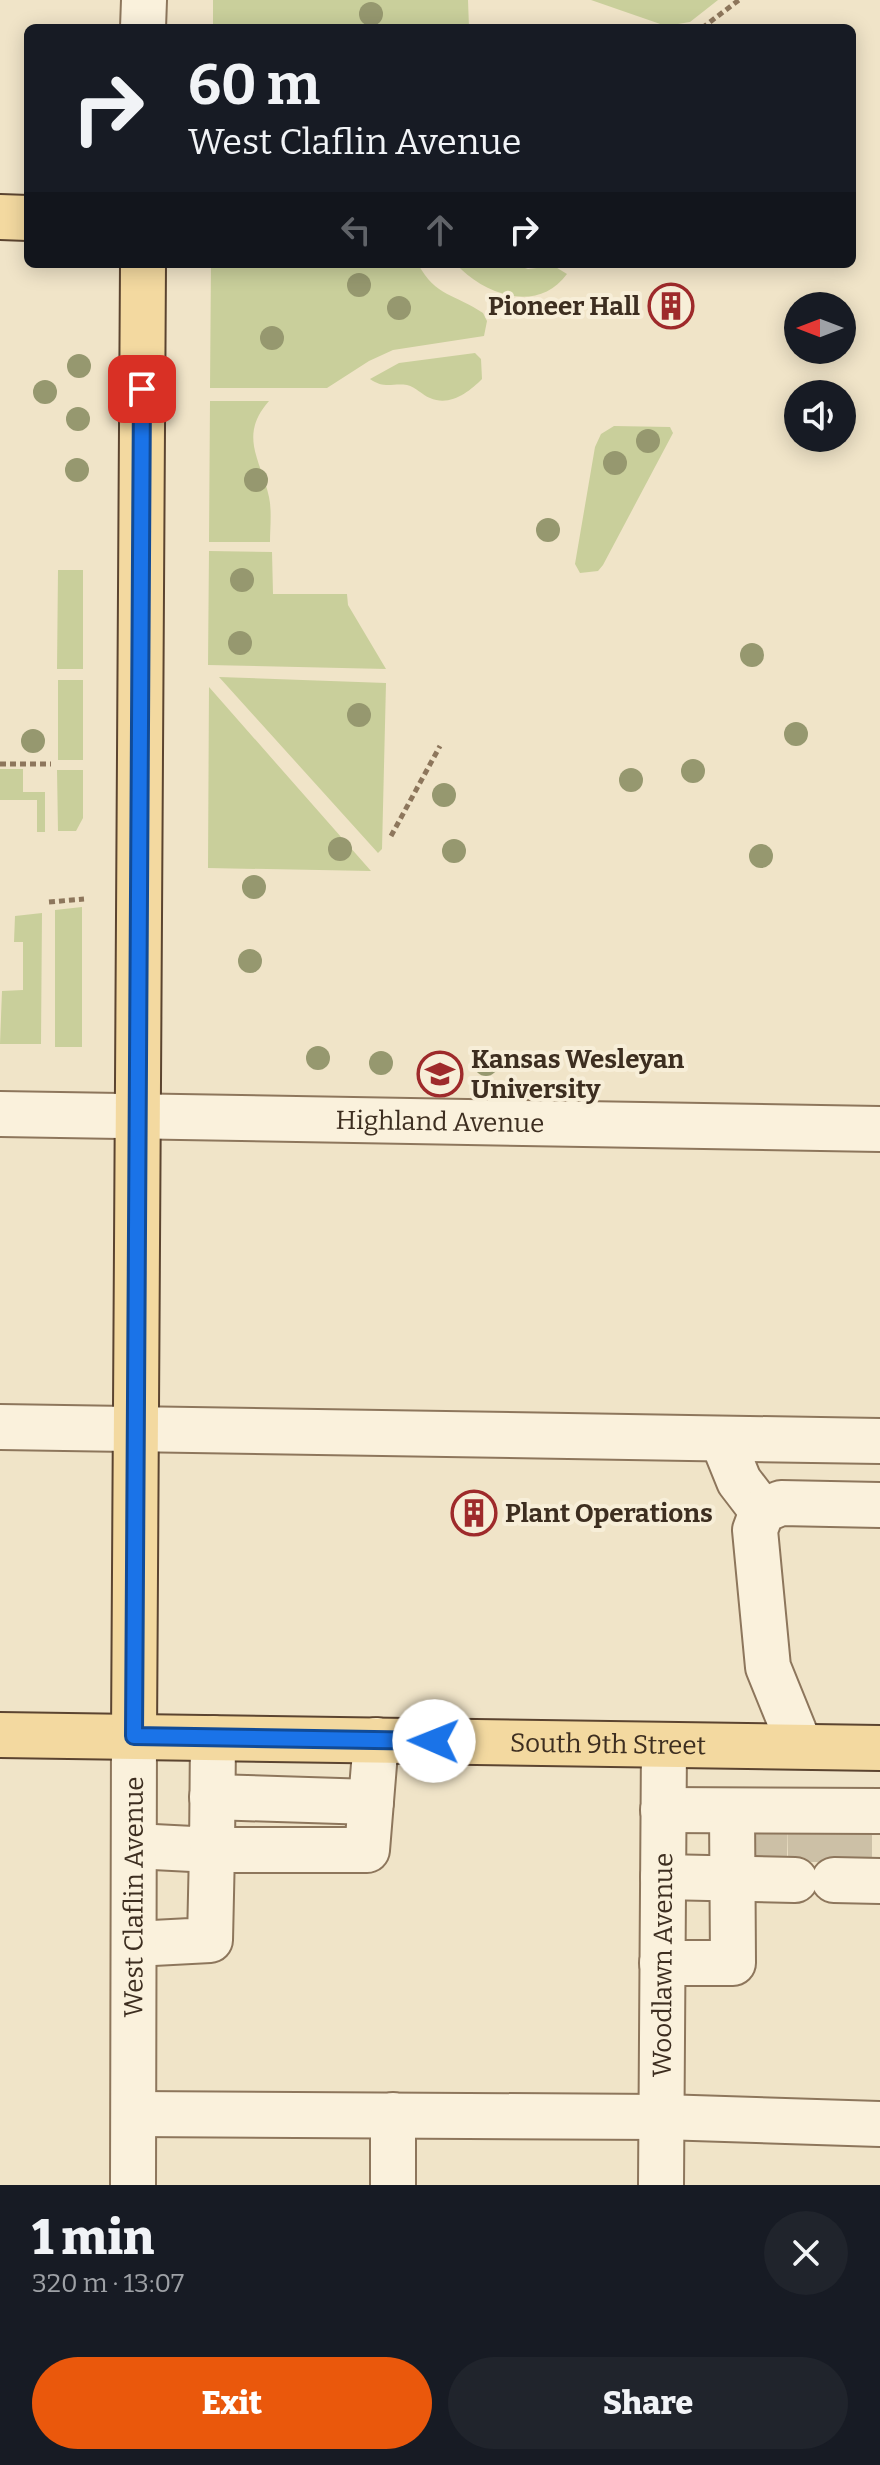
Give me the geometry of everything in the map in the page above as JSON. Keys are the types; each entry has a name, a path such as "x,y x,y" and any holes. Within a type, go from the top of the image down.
{"main road":[{"path":"0,217 24,218"},
{"name":"West Claflin Avenue","path":"134,1736 141,1116 143,268"},
{"name":"South 9th Street","path":"0,1735 880,1748"}],"street":[{"path":"143,24 144,0"},
{"name":"Highland Avenue","path":"0,1114 880,1129"},
{"path":"0,1427 880,1441"},
{"path":"722,1439 739,1481 762,1511"},
{"path":"800,1746 768,1667 755,1530 762,1511 781,1503 880,1505"},
{"name":"West Claflin Avenue","path":"133,2185 134,1736"},
{"path":"134,1944 210,1940 213,1738"},
{"path":"134,1846 212,1850 367,1850 376,1740"},
{"name":"Woodlawn Avenue","path":"661,2185 664,1745"},
{"path":"212,1797 371,1802"},
{"path":"663,1810 840,1813"},
{"path":"755,1813 809,1875"},
{"path":"663,1877 809,1875"},
{"path":"662,1963 733,1963 809,1875"},
{"path":"134,2114 662,2117 880,2124"},
{"path":"393,2115 393,2185"}],"path":[{"path":"707,24 739,0"},
{"path":"391,836 440,746"},
{"path":"0,764 51,764"},
{"path":"49,902 84,899"}],"green space":[{"path":"213,0 468,0 469,24 213,24"},
{"path":"591,0 718,0 690,22 660,24"},
{"path":"211,268 421,268 439,289 483,313 487,321 484,336 393,350 369,361 327,388 210,388"},
{"path":"460,268 557,268 567,274 555,286 527,297 496,291"},
{"path":"475,353 481,359 482,379 465,393 445,401 427,397 410,386 384,385 370,379 399,363"},
{"path":"210,401 269,401 260,414 253,437 270,502 270,542 209,542"},
{"path":"614,426 670,427 673,433 603,565 598,571 580,573 575,564 595,447 601,434"},
{"path":"209,551 272,552 273,594 347,594 348,605 386,669 208,665"},
{"path":"58,570 83,570 83,669 57,669"},
{"path":"219,677 386,683 382,849 378,853"},
{"path":"58,680 83,680 83,760 58,760"},
{"path":"209,687 371,871 208,868"},
{"path":"0,769 23,769 23,792 45,792 45,832 37,832 37,800 0,800"},
{"path":"57,770 83,770 83,818 76,831 58,831"},
{"path":"82,907 82,1047 55,1047 55,910"},
{"path":"42,913 41,1044 0,1044 2,991 23,990 23,942 14,942 15,916"}],"tunnel":[{"path":"850,1817 850,1860"},
{"path":"765,1861 766,1818"},
{"path":"810,1818 810,1880"}],"place":[{"name":"Pioneer Hall","path":"671,306"},
{"name":"Kansas Wesleyan University","path":"440,1074"},
{"name":"Plant Operations","path":"474,1513"}],"route":[{"path":"142,389 141,1116 134,1736 434,1741"}]}
